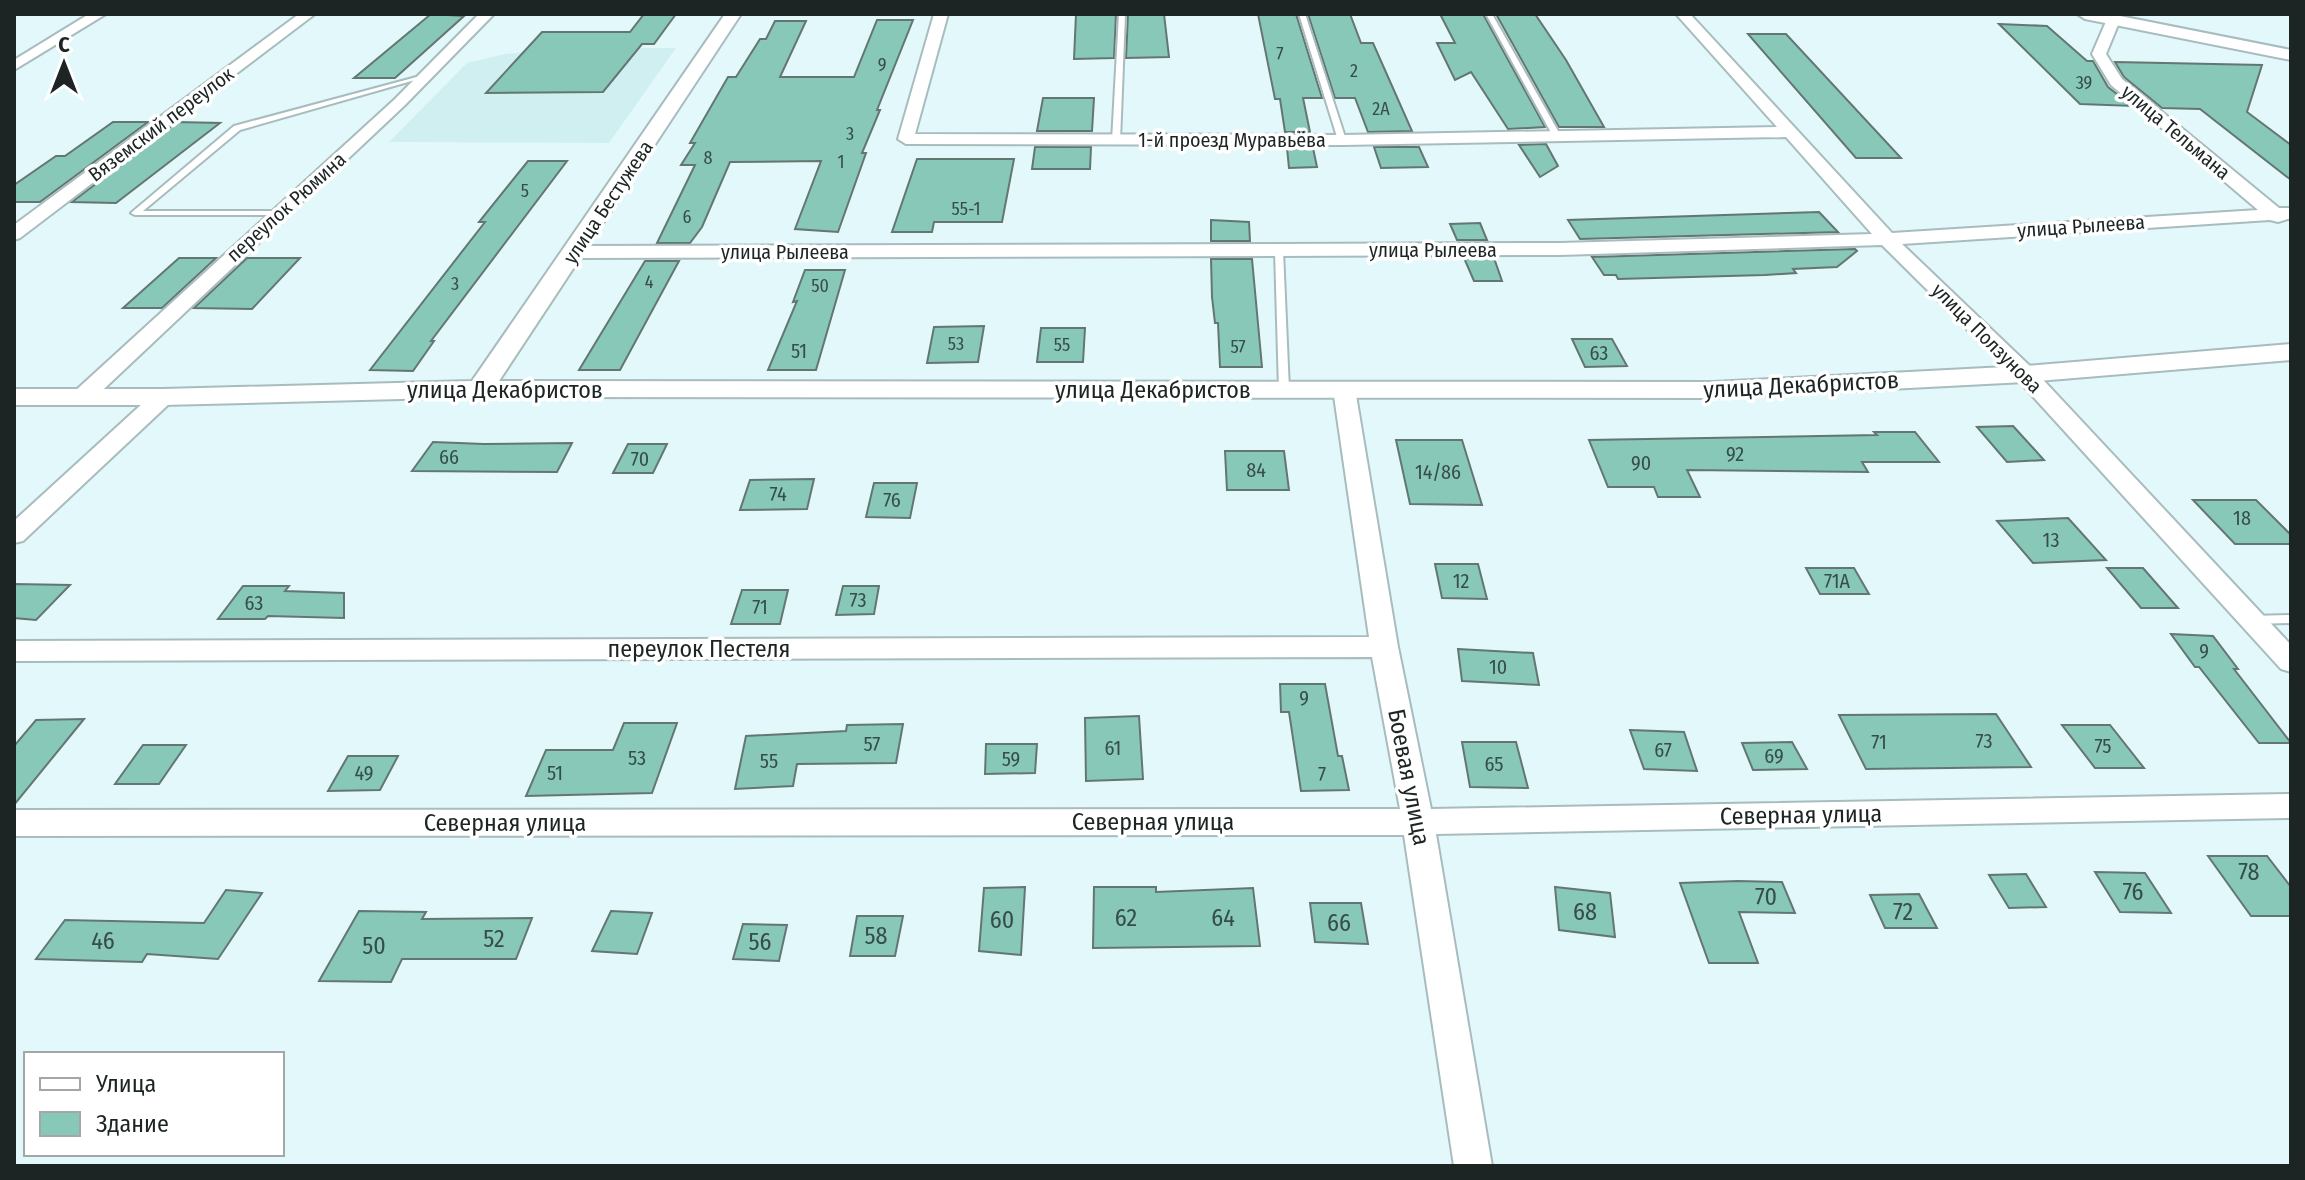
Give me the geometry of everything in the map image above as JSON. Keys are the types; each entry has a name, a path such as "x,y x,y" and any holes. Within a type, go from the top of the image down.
{"street":[{"path":"14,66 99,14"},
{"name":"Вяземский переулок","path":"14,234 308,14"},
{"name":"переулок Рюмина","path":"82,397 426,76 487,14"},
{"name":"улица Бестужева","path":"480,389 733,14"},
{"name":"1-й проезд Муравьёва","path":"941,14 906,139 1342,140 1788,132"},
{"name":"улица Ползунова","path":"1683,14 1887,239 2025,374 2291,662"},
{"path":"2085,14 2291,55"},
{"name":"улица Тельмана","path":"2113,20 2099,54 2116,82 2282,212 2291,226"},
{"name":"улица Рылеева","path":"574,252 1560,249 1887,239 2282,212"},
{"name":"улица Декабристов","path":"14,397 163,397 480,389 1714,390 2025,374 2291,352"},
{"name":"Боевая улица","path":"1344,389 1384,647 1418,822 1473,1166"},
{"path":"14,535 163,397"},
{"name":"переулок Пестеля","path":"14,651 1384,647"},
{"name":"Северная улица","path":"14,823 1418,822 2291,806"}],"lane":[{"path":"1116,141 1122,14"},
{"path":"1302,14 1342,140"},
{"path":"1489,14 1558,138"},
{"path":"281,213 135,213 237,128 426,76"},
{"path":"1279,251 1284,390"},
{"path":"2252,620 2291,619"}],"shaded area":[{"path":"564,48 676,48 609,143 389,142 467,63 505,54"}],"building":[{"path":"431,14 464,16 395,78 354,78"},
{"path":"644,14 676,14 654,44 642,44 603,92 486,93 542,32 630,32"},
{"path":"1076,14 1116,14 1114,58 1074,59"},
{"path":"1128,14 1164,14 1169,57 1126,58"},
{"path":"1258,14 1296,14 1322,98 1303,98 1310,132 1285,132 1280,99 1275,99"},
{"path":"1308,14 1350,14 1361,43 1373,43 1412,131 1368,132 1355,98 1335,98"},
{"path":"1440,14 1483,14 1545,127 1508,129 1471,72 1455,80 1437,43 1455,43"},
{"path":"1496,14 1535,14 1566,60 1604,127 1559,127"},
{"path":"877,20 913,20 877,110 880,110 862,153 866,153 838,232 795,229 821,161 730,162 702,227 690,243 657,243 695,165 681,165 695,143 690,143 728,77 736,77 760,39 766,39 775,21 806,21 780,77 854,77"},
{"path":"1999,24 2047,26 2087,61 2093,61 2108,87 2132,106 2080,104"},
{"path":"1748,34 1786,34 1901,158 1856,158"},
{"path":"2115,62 2262,65 2247,112 2291,145 2291,180 2200,109 2162,108 2124,77"},
{"path":"1043,98 1094,98 1092,131 1037,131"},
{"path":"113,122 148,122 40,202 14,202 14,185 56,156 65,156"},
{"path":"177,122 220,123 116,203 72,202"},
{"path":"1546,144 1558,166 1540,177 1519,145"},
{"path":"1035,147 1091,147 1090,169 1032,169"},
{"path":"1374,147 1419,147 1428,167 1381,168"},
{"path":"1287,148 1313,148 1317,167 1289,168"},
{"path":"917,159 1014,159 1002,222 934,222 932,232 892,232"},
{"path":"528,161 567,161 431,341 434,341 413,371 370,370 485,222 479,222"},
{"path":"1819,212 1838,232 1580,239 1568,220"},
{"path":"1211,220 1249,222 1250,241 1211,241"},
{"path":"1480,223 1487,240 1457,240 1450,224"},
{"path":"1857,251 1837,267 1793,269 1796,273 1765,275 1618,279 1616,275 1604,275 1592,257"},
{"path":"179,258 216,258 162,308 123,308"},
{"path":"247,258 300,258 252,309 194,308"},
{"path":"1464,258 1494,258 1502,281 1474,281"},
{"path":"1211,259 1252,259 1262,367 1220,367"},
{"path":"645,261 679,261 620,370 579,370"},
{"path":"805,270 845,270 816,370 768,370 797,301 793,302"},
{"path":"984,326 978,362 927,363 934,327"},
{"path":"1041,328 1085,328 1083,362 1037,362"},
{"path":"1572,339 1612,339 1627,366 1585,367"},
{"path":"2013,426 2044,460 2007,462 1977,427"},
{"path":"1874,432 1915,432 1939,462 1862,462 1868,472 1687,470 1700,497 1658,497 1654,487 1608,487 1589,440 1877,435"},
{"path":"1396,440 1462,440 1482,505 1410,504"},
{"path":"433,442 572,443 557,472 412,471"},
{"path":"628,444 667,444 653,473 613,473"},
{"path":"1225,451 1284,451 1289,490 1227,490"},
{"path":"814,479 807,509 740,510 750,480"},
{"path":"874,483 917,483 910,518 866,517"},
{"path":"2193,500 2256,500 2291,535 2291,544 2235,544"},
{"path":"2068,518 2106,560 2033,563 1997,521"},
{"path":"1435,564 1478,564 1487,599 1442,598"},
{"path":"1806,568 1854,568 1869,594 1820,594"},
{"path":"2107,568 2143,568 2178,608 2141,608"},
{"path":"14,584 70,585 36,620 14,618"},
{"path":"243,586 289,586 285,591 344,593 344,618 268,616 265,619 218,619"},
{"path":"843,586 879,586 874,614 836,615"},
{"path":"742,590 788,590 780,624 731,624"},
{"path":"2171,634 2213,636 2238,669 2234,669 2291,743 2259,743"},
{"path":"1458,649 1533,653 1539,685 1462,681"},
{"path":"1280,684 1325,684 1338,756 1342,756 1349,790 1301,791 1289,712 1281,712"},
{"path":"1996,714 2031,767 1866,769 1839,715"},
{"path":"1139,716 1143,779 1086,781 1085,718"},
{"path":"84,719 14,805 14,746 36,720"},
{"path":"624,723 677,723 652,793 526,796 546,750 613,750"},
{"path":"903,724 896,763 797,764 793,786 735,789 746,736 846,731 847,725"},
{"path":"2062,725 2110,725 2144,768 2095,768"},
{"path":"1630,730 1684,732 1697,771 1644,769"},
{"path":"1462,742 1516,742 1528,788 1470,787"},
{"path":"1792,742 1807,769 1753,770 1742,743"},
{"path":"986,744 1037,744 1035,773 985,774"},
{"path":"143,745 186,745 159,784 115,784"},
{"path":"348,756 398,756 380,790 328,791"},
{"path":"2208,856 2267,856 2291,887 2291,916 2251,916"},
{"path":"2095,872 2145,873 2171,913 2120,912"},
{"path":"2026,874 2046,907 2009,908 1989,875"},
{"path":"1782,882 1795,913 1739,912 1758,963 1709,963 1680,883"},
{"path":"1025,887 1021,955 979,951 984,888"},
{"path":"1094,887 1156,887 1156,892 1253,888 1260,946 1093,948"},
{"path":"1555,887 1610,893 1615,937 1559,930"},
{"path":"226,890 262,893 218,959 147,954 142,962 36,959 65,920 204,923"},
{"path":"1919,894 1937,928 1885,928 1870,895"},
{"path":"1310,903 1361,903 1368,944 1315,942"},
{"path":"359,911 426,912 422,919 532,918 516,959 402,959 391,982 319,981"},
{"path":"611,911 652,913 637,954 592,951"},
{"path":"857,916 903,916 895,956 850,956"},
{"path":"743,924 787,925 779,961 733,959"}]}
